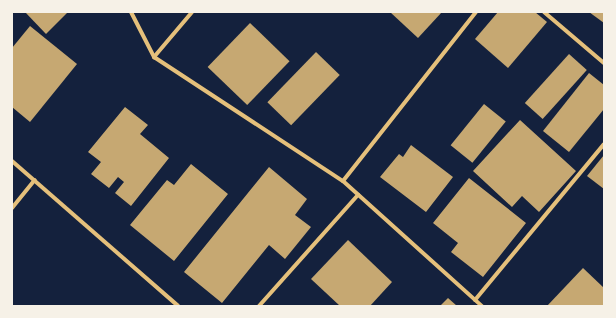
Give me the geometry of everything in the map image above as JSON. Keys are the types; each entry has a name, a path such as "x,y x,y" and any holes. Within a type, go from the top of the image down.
{"street":[{"path":"131,12 154,57 343,181 482,306"},
{"path":"154,57 192,12"},
{"path":"343,181 476,12"},
{"path":"544,12 604,64"},
{"path":"475,300 604,144"},
{"path":"12,161 178,306"},
{"path":"12,208 35,180"},
{"path":"259,306 358,195"}],"building":[{"path":"25,12 68,12 46,34"},
{"path":"390,12 442,12 418,38"},
{"path":"498,12 535,12 547,22 508,68 475,39"},
{"path":"589,12 604,12 604,23"},
{"path":"250,23 290,61 247,105 208,67"},
{"path":"30,26 77,64 30,122 12,107 12,48"},
{"path":"316,52 340,75 291,125 267,102"},
{"path":"569,54 587,70 543,119 525,103"},
{"path":"589,73 604,85 604,109 569,152 543,131"},
{"path":"484,104 506,122 472,163 451,145"},
{"path":"125,107 148,125 140,134 169,158 131,206 115,193 124,182 118,177 109,188 91,174 101,162 88,152"},
{"path":"520,120 576,171 539,212 522,196 512,207 473,171"},
{"path":"411,145 453,177 426,212 380,177 399,154 403,157"},
{"path":"604,155 604,189 587,176"},
{"path":"191,164 228,194 174,261 130,225 167,180 174,185"},
{"path":"269,167 307,199 295,215 311,227 285,259 269,245 222,303 184,272"},
{"path":"469,178 526,223 483,277 451,252 458,243 433,223"},
{"path":"348,240 392,282 370,306 340,306 311,279"},
{"path":"583,268 604,288 604,306 547,306"},
{"path":"448,298 457,306 440,306"}]}
